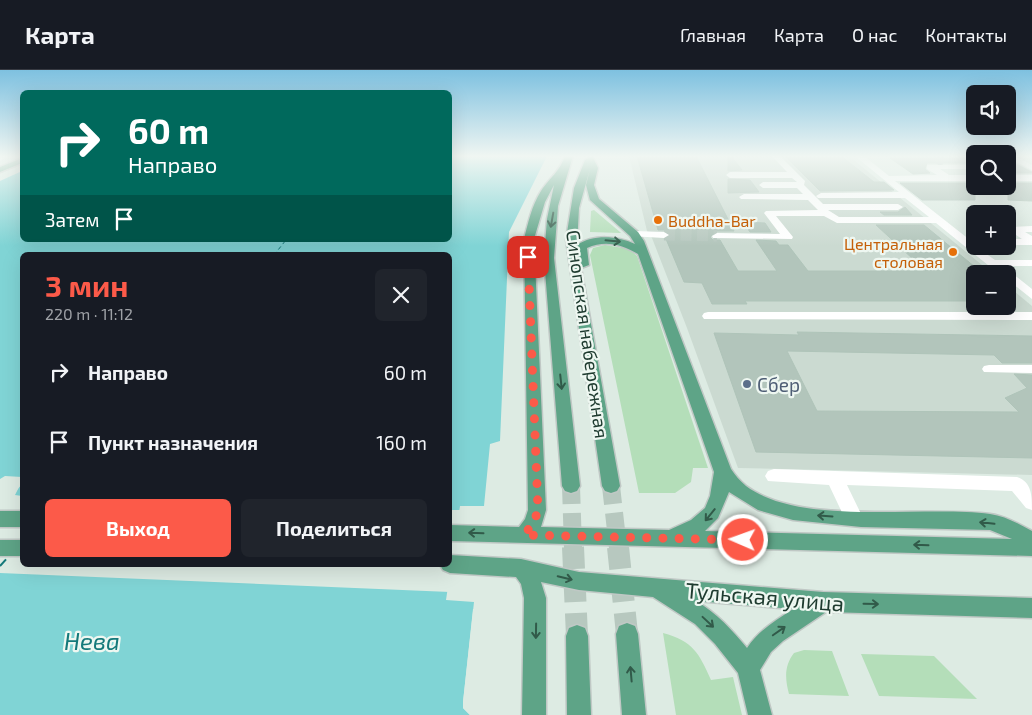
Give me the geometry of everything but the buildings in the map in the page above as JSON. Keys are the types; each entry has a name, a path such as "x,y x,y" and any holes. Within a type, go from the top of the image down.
{"main road":[{"path":"524,535 534,522 538,510 529,239 539,206 548,186"},
{"name":"Синопская набережная","path":"560,186 551,227 549,258 571,486"},
{"name":"Синопская набережная","path":"577,186 572,211 571,239 611,486"},
{"path":"590,186 591,192 634,234 643,252 723,472 741,492 765,505 794,513 854,518 992,522 1029,549"},
{"path":"578,278 583,268 580,251 582,246 590,242 600,240 624,242 643,252"},
{"path":"672,538 702,524 713,512 720,496 723,472"},
{"path":"0,518 20,519"},
{"path":"452,533 1029,549"},
{"path":"0,548 20,548"},
{"name":"Тульская улица","path":"452,564 511,567 579,581 822,602 1032,608"},
{"path":"511,567 530,580 535,598 534,715"},
{"path":"652,586 703,616 723,636 748,668 760,715"},
{"path":"748,668 763,644 775,633 822,602"},
{"path":"627,634 634,715"},
{"path":"577,636 579,715"}],"street":[{"path":"800,186 823,210 838,220 940,220"},
{"path":"898,186 966,238"},
{"path":"821,196 910,196"},
{"path":"744,198 811,197"},
{"path":"922,205 938,205"},
{"path":"717,236 788,237 770,213 898,207"},
{"path":"1032,229 1014,229 1032,242"},
{"path":"634,234 664,235"},
{"path":"1016,242 1032,242"},
{"path":"985,255 996,265"},
{"path":"993,263 1032,263"},
{"path":"1016,282 1032,295"},
{"path":"708,316 1032,316"},
{"path":"989,369 1032,369"},
{"path":"774,476 1017,484 1032,503"},
{"path":"835,478 854,518"}],"shaded area":[{"path":"636,186 886,186 966,252 966,255 970,255 982,265 966,265 966,315 1016,315 1016,293 1032,306 1032,475 738,468 652,238 647,231"}],"green space":[{"path":"594,210 621,233 590,232 591,211"},
{"path":"605,245 629,249 637,256 708,468 693,468 691,482 675,493 639,493 590,255 593,248"},
{"path":"663,633 681,640 694,649 703,662 711,680 733,677 742,715 676,715"},
{"path":"804,650 832,651 849,696 789,694 786,678 788,663 794,653"},
{"path":"861,654 934,656 977,699 879,696"}],"water":[{"name":"Нева","path":"0,186 20,186 20,242 452,242 452,186 532,186 509,232 500,441 490,444 484,506 460,506 452,560 452,252 20,252 20,477 5,476 0,479"},
{"name":"Нева","path":"20,486 20,567 451,567 446,600 474,602 463,702 463,708 470,715 0,715 0,510"}],"pier":[{"path":"20,483 15,495 20,496 20,567 452,567 452,510 462,510 450,592 0,573 0,507"},
{"path":"473,609 475,609 465,703 465,707 473,714 470,715 463,708 463,702"}],"ferry route":[{"path":"276,252 284,242"},
{"path":"0,566 9,556"}],"tunnel":[{"path":"664,235 717,236"},
{"path":"571,486 573,548"},
{"path":"611,486 618,548"},
{"path":"573,547 577,636"},
{"path":"618,547 627,634"}],"place":[{"name":"Buddha-Bar","path":"658,220"},
{"name":"Центральная столовая","path":"953,252"},
{"name":"Сбер","path":"747,384"}],"route":[{"path":"528,257 538,510 534,522 524,535 743,540"}]}
